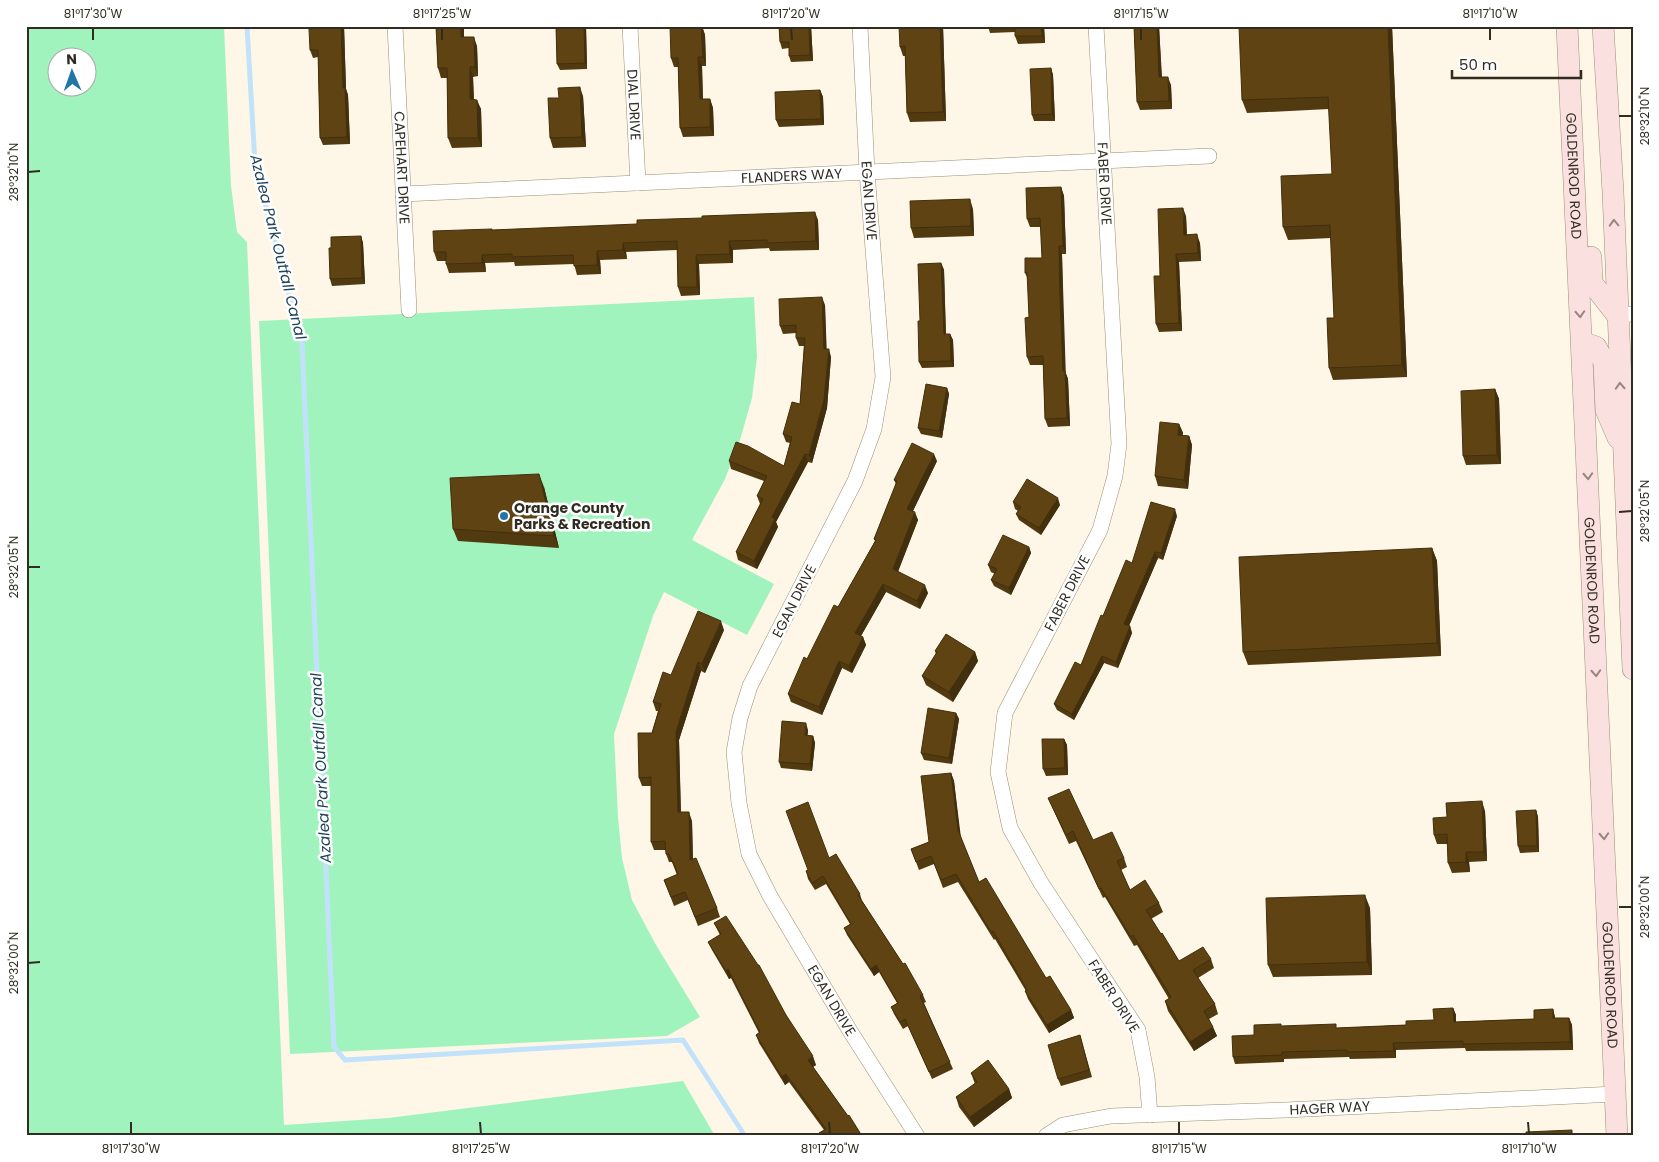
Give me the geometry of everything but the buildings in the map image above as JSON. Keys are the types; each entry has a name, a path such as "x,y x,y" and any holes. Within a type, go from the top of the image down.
{"main road":[{"name":"GOLDENROD ROAD","path":"1567,26 1617,1136"},
{"path":"1603,26 1613,192 1625,315 1623,452 1633,669"},
{"path":"1576,212 1591,250 1592,283 1625,315"},
{"path":"1582,342 1596,347 1604,362 1606,410 1623,452"}],"street":[{"name":"CAPEHART DRIVE","path":"395,26 409,310"},
{"name":"DIAL DRIVE","path":"630,26 638,183"},
{"name":"EGAN DRIVE","path":"860,26 867,172 883,377 874,429 855,481 750,686 740,718 734,752 739,803 749,854 770,896 850,1031 917,1136"},
{"name":"FABER DRIVE","path":"1096,26 1119,444 1115,476 1100,530 1005,713 998,772 1010,828 1041,883 1138,1030 1147,1077 1150,1115"},
{"name":"FLANDERS WAY","path":"403,194 1209,156"},
{"name":"HAGER WAY","path":"1046,1136 1063,1125 1111,1116 1615,1094"}],"green space":[{"path":"26,26 224,26 231,186 237,232 247,242 284,1125 388,1118 683,1081 715,1136 26,1136"},
{"path":"754,297 757,357 752,398 740,440 725,479 692,540 774,584 747,635 664,592 653,616 614,734 622,858 632,900 656,945 700,1017 667,1036 290,1054 259,321"}],"waterway":[{"name":"Azalea Park Outfall Canal","path":"247,26 255,164 302,344 334,1047 345,1060 683,1040 745,1136"}],"place":[{"name":"Orange County Parks & Recreation","path":"504,516"}]}
